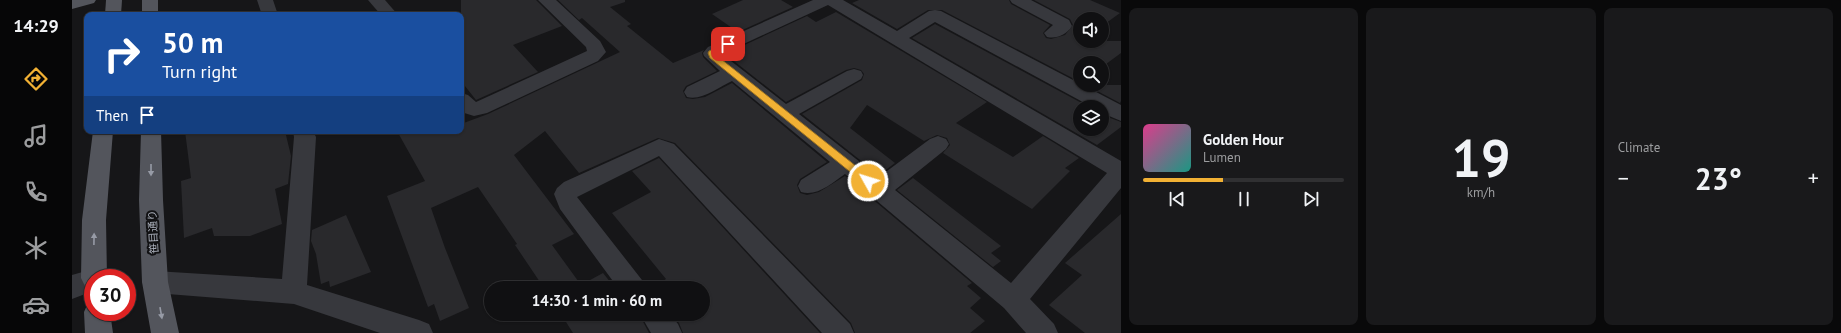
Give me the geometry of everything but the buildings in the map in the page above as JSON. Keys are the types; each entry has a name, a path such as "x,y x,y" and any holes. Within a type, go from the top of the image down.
{"main road":[{"path":"72,4 88,0"},
{"path":"113,12 114,0"},
{"path":"150,0 150,12"},
{"path":"93,269 94,220 103,134"},
{"name":"笹目通り","path":"151,134 151,200 155,282 164,333"},
{"path":"98,321 99,333"}],"street":[{"path":"265,0 269,12"},
{"path":"376,0 387,12"},
{"path":"464,104 466,107 473,109 480,108 592,57 597,52 594,45 546,0"},
{"path":"827,0 712,53 713,56 785,113 1013,300 1044,333"},
{"path":"831,0 1121,171 1013,300"},
{"path":"1018,0 1046,13 1063,24 1053,33"},
{"path":"896,39 935,15 1121,114"},
{"path":"694,92 734,72"},
{"path":"785,113 854,75"},
{"path":"294,292 304,134"},
{"path":"879,190 938,144"},
{"path":"628,281 568,202 565,194 572,188 660,147 666,150 840,333"},
{"path":"809,186 846,163"},
{"path":"72,287 84,282"},
{"path":"155,282 294,292 419,333"},
{"path":"659,321 668,333"}],"route":[{"path":"728,44 714,51 712,53 713,56 868,181"}]}
